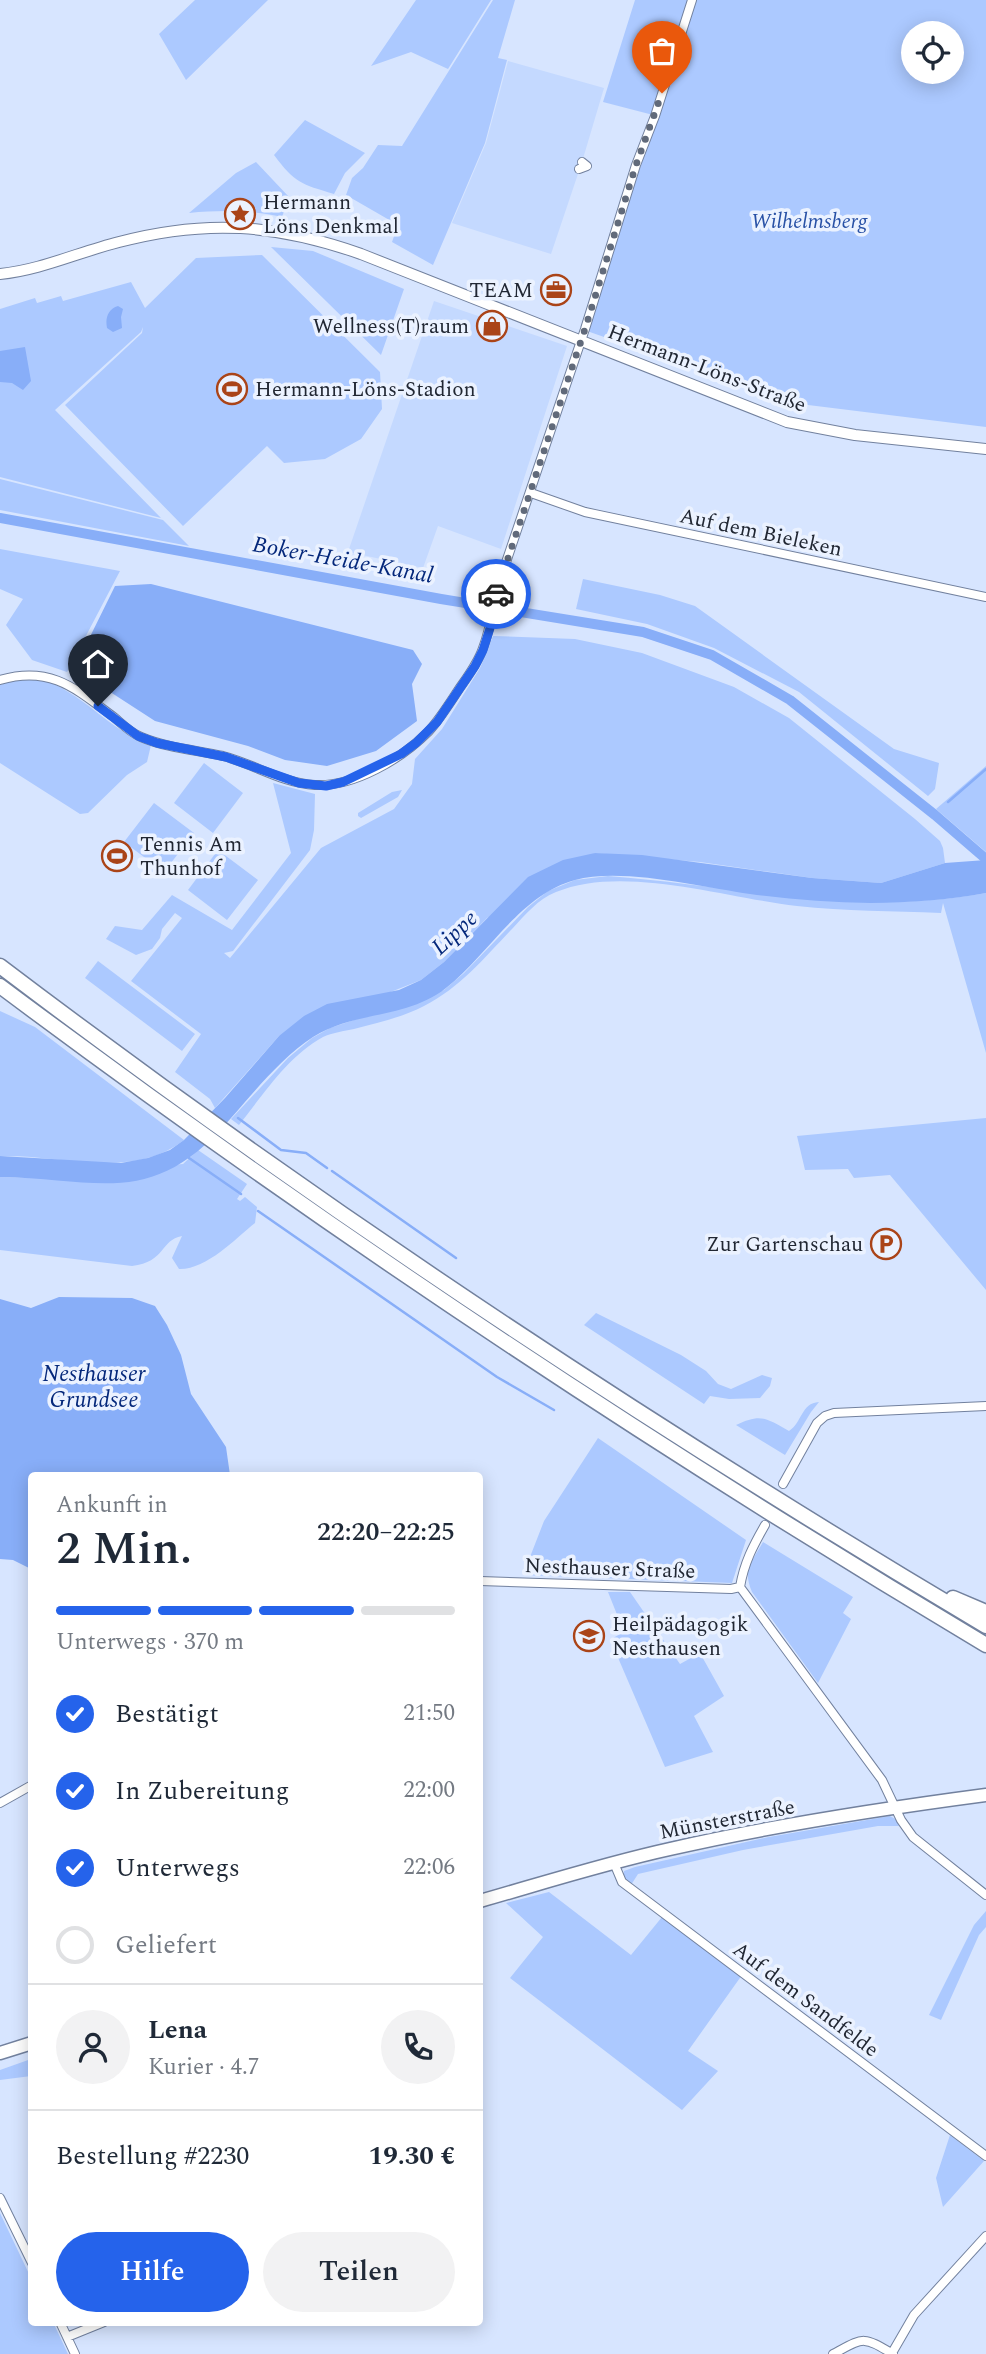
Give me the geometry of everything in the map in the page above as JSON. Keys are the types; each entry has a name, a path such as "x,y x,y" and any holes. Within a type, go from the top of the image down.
{"highway":[{"path":"0,966 156,1083 424,1270 661,1426 986,1626"},
{"path":"0,986 140,1091 260,1176 519,1353 753,1503 986,1645"},
{"path":"900,1575 986,1612"}],"main road":[{"name":"Münsterstraße","path":"483,1900 614,1863 736,1836 895,1807 986,1795"},
{"path":"0,2053 28,2044"}],"street":[{"name":"Hermann-Löns-Straße","path":"581,341 692,0"},
{"name":"Hermann-Löns-Straße","path":"0,274 39,268 117,242 169,231 238,226 325,241 464,293 787,422 855,435 986,449"},
{"path":"0,680 28,674 50,677 78,691 138,736 157,743 226,757 299,783 326,786 351,779 382,765 416,743 428,731 475,666 483,650 497,589 581,341"},
{"name":"Auf dem Bieleken","path":"531,493 585,512 986,597"},
{"path":"783,1484 817,1423 825,1416 834,1413 986,1406"},
{"path":"765,1525 750,1550 740,1587 882,1780 913,1837 986,1895"},
{"name":"Nesthauser Straße","path":"483,1581 731,1589 740,1587"},
{"path":"0,1804 28,1786"},
{"name":"Auf dem Sandfelde","path":"614,1863 622,1882 986,2156"},
{"path":"0,2198 28,2255"},
{"path":"833,2354 860,2340 869,2340 892,2353 914,2315 986,2236"},
{"path":"62,2326 75,2354"},
{"path":"67,2337 94,2326"}],"shaded area":[{"path":"508,61 604,88 551,254 452,223 486,143"},
{"path":"434,301 567,346 501,549 438,526 423,568 348,552"}],"green space":[{"path":"195,0 268,0 186,80 159,34"},
{"path":"416,0 491,0 448,69 411,52 371,66"},
{"path":"493,0 515,0 498,58 507,60 485,143 433,265 392,242 398,225 346,195 352,178 363,168 378,145 402,146"},
{"name":"Wilhelmsberg","path":"635,0 986,0 986,427 792,403 587,331 657,116 603,102"},
{"path":"305,120 365,153 345,173 334,194 300,181 288,172 274,155"},
{"path":"256,162 289,197 282,217 236,211 189,213 236,173"},
{"path":"271,247 313,251 404,289 381,355"},
{"name":"Hermann-Löns-Stadion","path":"262,255 380,372 382,409 361,439 325,459 284,463 267,446 183,526 65,405 142,333 143,327 141,332 55,410 161,518 0,477 0,309 35,298 37,303 61,296 63,301 131,282 145,308 196,258"},
{"path":"0,479 163,520 189,546 0,510"},
{"path":"0,549 120,571 67,672 32,660 6,625 23,599 0,589"},
{"path":"583,579 660,595 695,606 894,749 939,763 935,789 928,796 799,692 714,648 647,624 576,609"},
{"path":"493,636 575,639 642,653 734,687 789,718 915,819 940,841 945,863 881,883 812,878 700,862 595,853 487,918 444,962 421,980 279,1036 215,1108 210,1099 175,1072 201,1034 131,981 182,918 175,913 162,929 160,938 152,949 136,955 106,939 115,926 142,930 172,895 232,930 291,853 273,783 315,794 314,830 310,850 233,951 224,953 230,958 321,848 394,809 412,784 415,759 442,729 480,668"},
{"path":"40,679 69,692 122,730 151,745 147,762 127,775 88,813 80,814 0,763 0,685 16,680"},
{"path":"204,763 243,793 213,833 174,803"},
{"path":"986,766 986,852 936,809"},
{"path":"402,790 398,797 361,818 358,816 358,813 392,792"},
{"path":"154,803 194,833 164,872 124,842"},
{"path":"218,850 258,880 227,920 188,890"},
{"path":"608,876 842,901 937,900 986,893 986,1053 943,903 941,913 833,909 769,902 675,885 612,881 583,884 543,899 471,971 437,999 381,1022 323,1037 287,1065 239,1125 231,1119 288,1058 312,1038 330,1028 444,990 528,907 548,891 575,880"},
{"path":"98,961 195,1034 182,1051 85,978"},
{"path":"0,1011 35,1027 184,1140 141,1160 119,1163 0,1156"},
{"path":"986,1118 986,1290 890,1175 854,1178 848,1169 805,1170 797,1136"},
{"path":"198,1150 247,1184 237,1199 240,1201 245,1197 257,1207 255,1223 210,1259 189,1268 179,1269 172,1258 182,1236 175,1238 151,1260 132,1266 0,1250 0,1177 22,1178 183,1164"},
{"path":"596,1313 681,1355 706,1371 718,1384 731,1389 762,1375 772,1378 770,1386 760,1398 729,1399 710,1396 704,1404 584,1325"},
{"path":"819,1402 785,1455 736,1425 758,1418 789,1431 809,1406"},
{"path":"598,1438 746,1540 732,1583 523,1575 544,1521"},
{"path":"763,1542 853,1597 843,1613 851,1619 818,1683 752,1592 748,1571"},
{"path":"608,1592 630,1592 680,1664 700,1653 724,1696 694,1716 713,1752 665,1767 616,1653 613,1638 624,1632"},
{"path":"890,1816 897,1820 899,1826 878,1826 743,1850 638,1874 631,1885 624,1878 624,1871 635,1867 769,1837"},
{"path":"549,1892 631,1955 662,1917 742,1975 688,2051 718,2071 682,2110 510,1978 543,1937 506,1903"},
{"path":"986,1911 986,1927 979,1935 941,2020 929,2015 974,1925"},
{"path":"28,2060 28,2076 0,2080 0,2070"},
{"path":"950,2135 984,2161 943,2207 936,2178"},
{"path":"0,2213 28,2272 28,2326 55,2326 68,2354 0,2354"}],"water":[{"path":"118,306 123,309 122,328 113,332 107,328 107,317 112,309"},
{"path":"25,347 31,381 23,390 12,383 0,382 0,351"},
{"path":"151,584 413,650 422,664 412,684 417,721 376,751 327,766 285,760 248,746 155,721 101,686 81,655 115,586"},
{"path":"595,853 642,855 812,878 881,883 945,863 986,860 986,893 927,901 868,903 750,894 638,877 575,880 538,898 506,927 462,974 431,998 398,1010 346,1023 313,1037 290,1054 269,1075 203,1147 176,1166 151,1177 125,1182 0,1177 0,1156 121,1163 170,1150 184,1140 225,1098 279,1036 304,1016 327,1004 399,990 421,980 444,962 528,877 563,860"},
{"name":"Nesthauser Grundsee","path":"59,1297 132,1298 155,1306 181,1355 191,1394 226,1447 230,1472 28,1472 28,1568 13,1560 0,1559 0,1299 31,1308"}],"waterway":[{"name":"Boker-Heide-Kanal","path":"0,518 441,599 643,632 712,655 790,700 986,859"},
{"path":"948,802 986,769"},
{"path":"238,1118 281,1150 306,1153 327,1168"},
{"path":"189,1158 241,1194"},
{"path":"332,1171 456,1258"},
{"path":"258,1211 497,1377 554,1410"}],"way so far":[{"path":"496,594 662,93"}],"place":[{"name":"Hermann Löns Denkmal","path":"240,214"},
{"name":"TEAM","path":"556,290"},
{"name":"Wellness(T)raum","path":"492,326"},
{"name":"Hermann-Löns-Stadion","path":"232,389"},
{"name":"Tennis Am Thunhof","path":"117,856"},
{"name":"Zur Gartenschau","path":"886,1244"},
{"name":"Heilpädagogik Nesthausen","path":"589,1636"}],"route":[{"path":"98,706 138,736 157,743 226,757 299,783 326,786 343,782 401,754 437,722 483,650 496,594"}],"water label":[{"name":"Lippe","path":"454,932"}]}
